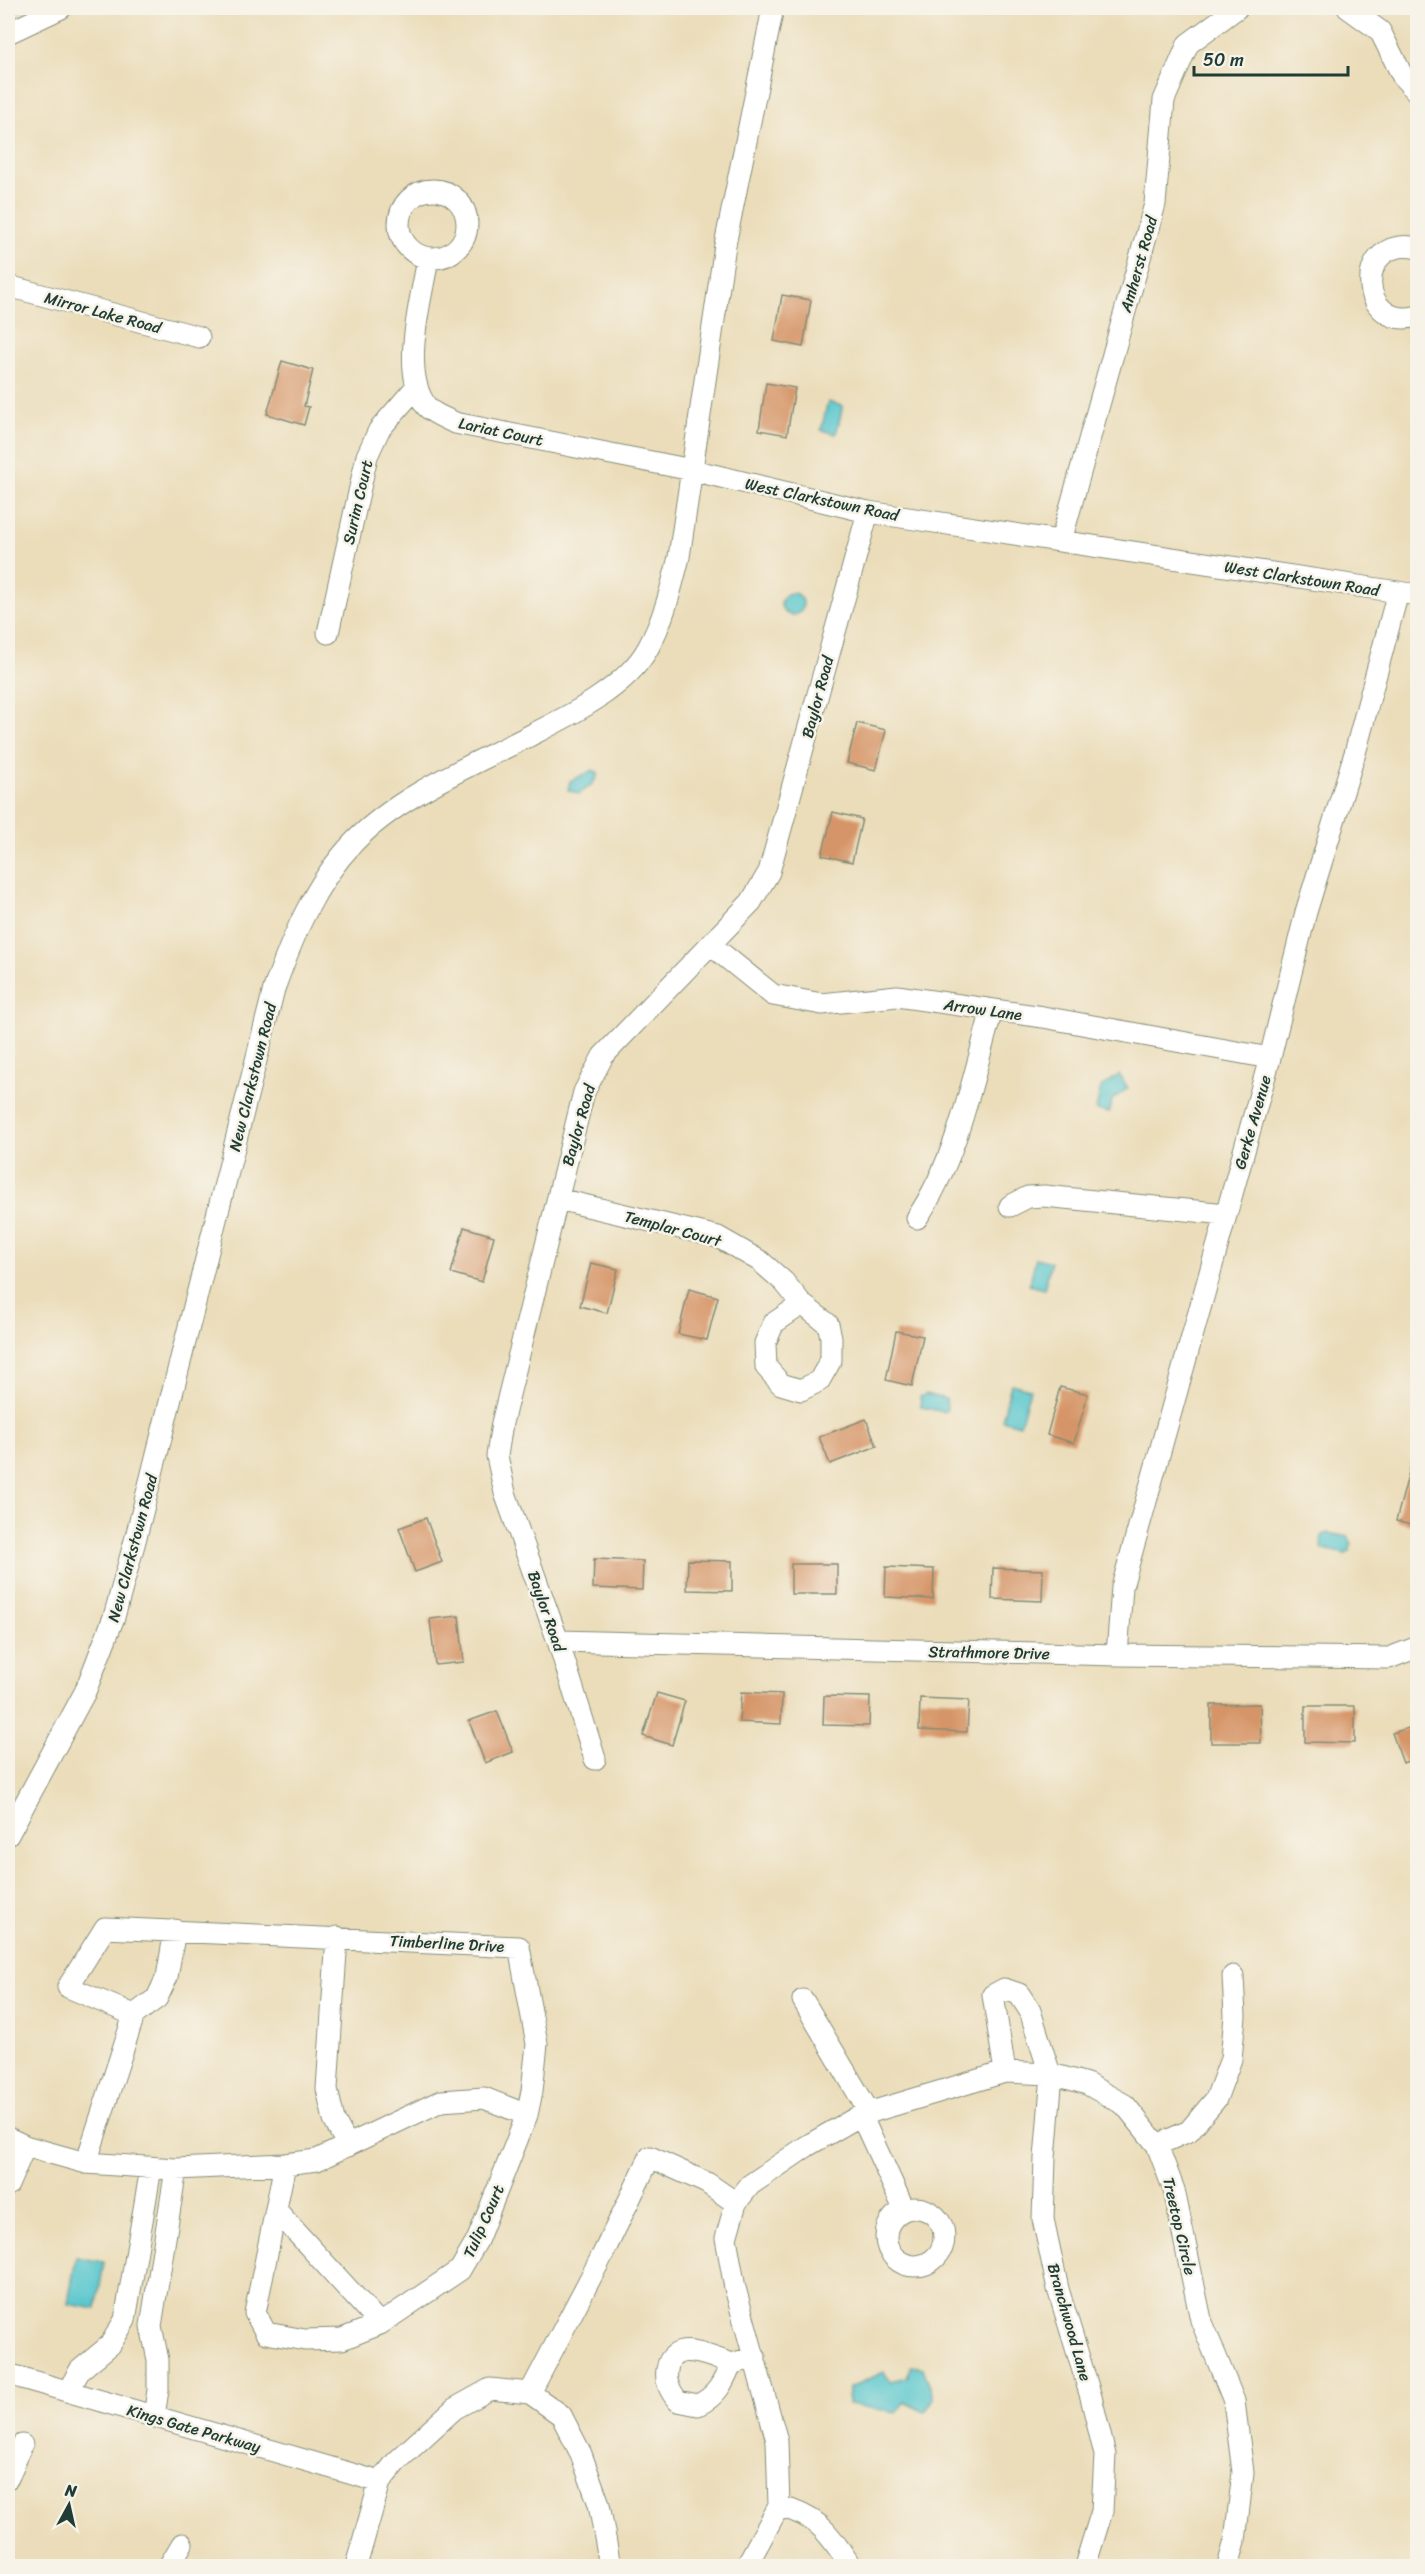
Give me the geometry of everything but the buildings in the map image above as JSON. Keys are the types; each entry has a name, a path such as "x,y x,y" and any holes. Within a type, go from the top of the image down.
{"street":[{"path":"8,33 61,8"},
{"path":"692,470 725,245 773,8"},
{"name":"Amherst Road","path":"1060,541 1155,204 1164,100 1188,44 1237,8"},
{"path":"1348,8 1380,31 1403,77 1418,93"},
{"path":"1417,247 1406,246 1386,252 1377,259 1370,279 1374,300 1380,308 1400,318 1418,316"},
{"name":"Lariat Court","path":"428,258 412,354 417,386 428,408 455,423 692,470"},
{"name":"Mirror Lake Road","path":"8,286 199,337"},
{"name":"Surim Court","path":"328,633 367,456 379,430 417,386"},
{"name":"West Clarkstown Road","path":"692,470 868,512 1408,594"},
{"name":"New Clarkstown Road","path":"8,1835 85,1692 114,1617 274,989 293,935 325,878 354,843 392,810 573,714 615,686 647,650 667,605 679,557 692,470"},
{"name":"Baylor Road","path":"596,1759 558,1641 506,1493 497,1456 502,1423 584,1092 603,1056 751,902 769,872 868,512"},
{"name":"Gerke Avenue","path":"1117,1655 1122,1587 1270,1058 1306,912 1355,753 1408,594"},
{"name":"Arrow Lane","path":"711,945 773,995 822,1004 897,996 1270,1058"},
{"path":"917,1218 929,1200 950,1155 992,1010"},
{"path":"1010,1206 1028,1197 1044,1196 1226,1214"},
{"name":"Templar Court","path":"558,1199 718,1237 760,1261 784,1282 802,1304"},
{"name":"Strathmore Drive","path":"558,1641 1117,1655 1389,1658 1418,1647"},
{"name":"Timberline Drive","path":"134,2015 68,1987 105,1928 519,1947 537,2044 527,2115"},
{"path":"86,2163 134,2015 157,1998 166,1977 175,1930"},
{"path":"337,1938 327,2089 334,2120 348,2146"},
{"path":"1157,2145 1189,2131 1216,2099 1231,2059 1234,2016 1233,1976"},
{"path":"1005,2072 993,1995 1004,1989 1019,1994 1030,2012 1051,2074"},
{"path":"803,2000 865,2114 904,2209"},
{"name":"Treetop Circle","path":"779,2506 777,2441 735,2288 726,2238 736,2203 750,2185 807,2146 865,2114 1005,2072 1051,2074 1087,2084 1125,2105 1157,2145 1174,2190 1201,2320 1234,2401 1243,2472 1235,2541 1228,2566"},
{"name":"Branchwood Lane","path":"1051,2074 1043,2219 1058,2289 1091,2397 1105,2455 1102,2511 1085,2566"},
{"path":"8,2185 16,2142 86,2163 176,2169 285,2164 317,2160 441,2101 484,2098 527,2115"},
{"name":"Tulip Court","path":"285,2164 255,2313 266,2333 305,2340 342,2339 380,2324 460,2270 477,2241 527,2115"},
{"path":"530,2393 602,2256 650,2157 707,2183 736,2203"},
{"path":"68,2391 80,2370 110,2345 125,2320 151,2168"},
{"path":"154,2416 158,2390 158,2360 152,2326 176,2169"},
{"path":"276,2210 380,2324"},
{"path":"731,2364 755,2357"},
{"name":"Kings Gate Parkway","path":"8,2374 380,2482"},
{"path":"356,2566 380,2482 396,2462 454,2409 490,2389 530,2393 561,2415 581,2454 599,2504 610,2566"},
{"path":"8,2478 22,2445"},
{"path":"748,2566 749,2560 779,2506 805,2514 826,2531 852,2566"},
{"path":"169,2566 182,2544"}],"water":[{"path":"828,402 843,406 836,434 821,430"},
{"path":"792,593 800,596 803,604 800,612 792,615 784,612 781,604 784,596"},
{"path":"593,770 598,773 595,780 579,794 568,790 570,781"},
{"path":"1119,1075 1128,1088 1112,1100 1109,1113 1096,1110 1101,1087"},
{"path":"1036,1258 1051,1262 1044,1289 1029,1285"},
{"path":"1011,1384 1030,1389 1020,1425 1002,1420"},
{"path":"926,1394 946,1399 947,1409 944,1412 921,1407 920,1397"},
{"path":"1327,1533 1349,1537 1350,1551 1346,1554 1323,1549 1322,1536"},
{"path":"76,2257 104,2262 96,2309 68,2304"},
{"path":"912,2366 923,2368 934,2398 925,2412 904,2402 896,2413 848,2404 849,2388 884,2372 890,2381 907,2377"}]}
